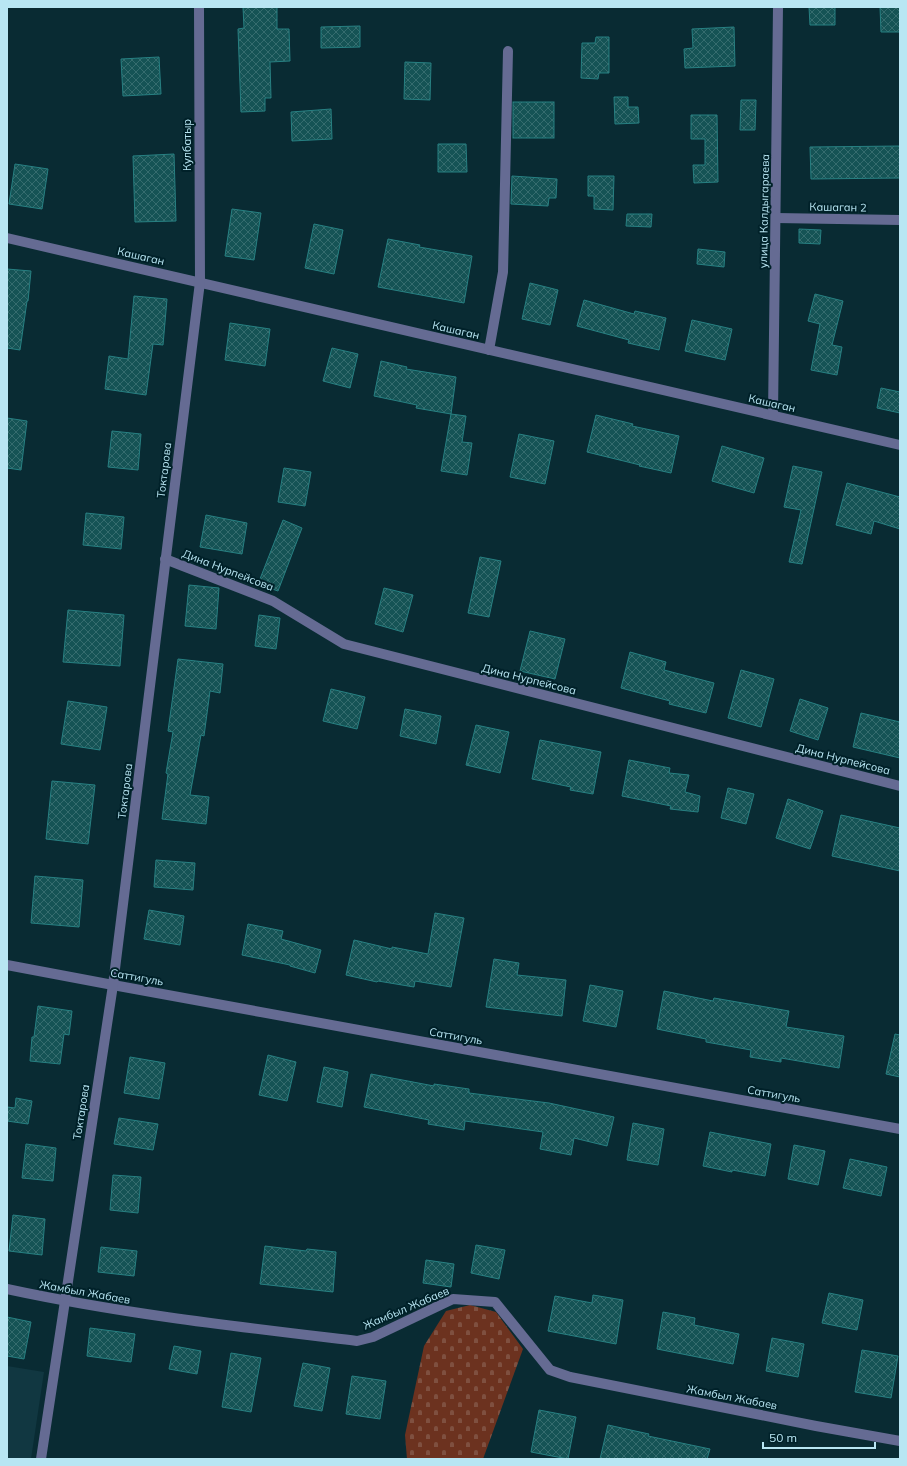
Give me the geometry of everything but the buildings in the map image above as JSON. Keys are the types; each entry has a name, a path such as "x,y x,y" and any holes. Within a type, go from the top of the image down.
{"street":[{"name":"Кулбатыр","path":"199,7 200,282"},
{"name":"улица Калдыгараева","path":"773,415 778,7"},
{"path":"489,350 503,272 508,51"},
{"name":"Кашаган 2","path":"776,218 900,220"},
{"name":"Кашаган","path":"7,238 900,445"},
{"name":"Токтарова","path":"42,1459 113,985 200,282"},
{"name":"Дина Нурпейсова","path":"166,559 274,600 344,644 900,786"},
{"name":"Саттигуль","path":"7,965 900,1129"},
{"name":"Жамбыл Жабаев","path":"7,1290 65,1302 212,1324 358,1341 372,1337 453,1299 495,1302 550,1370 570,1377 816,1426 900,1441"}],"shaded area":[{"path":"7,1366 44,1372 31,1459 7,1459"}],"green space":[{"path":"470,1305 496,1312 523,1349 483,1459 407,1459 405,1435 424,1346 446,1311"}]}
